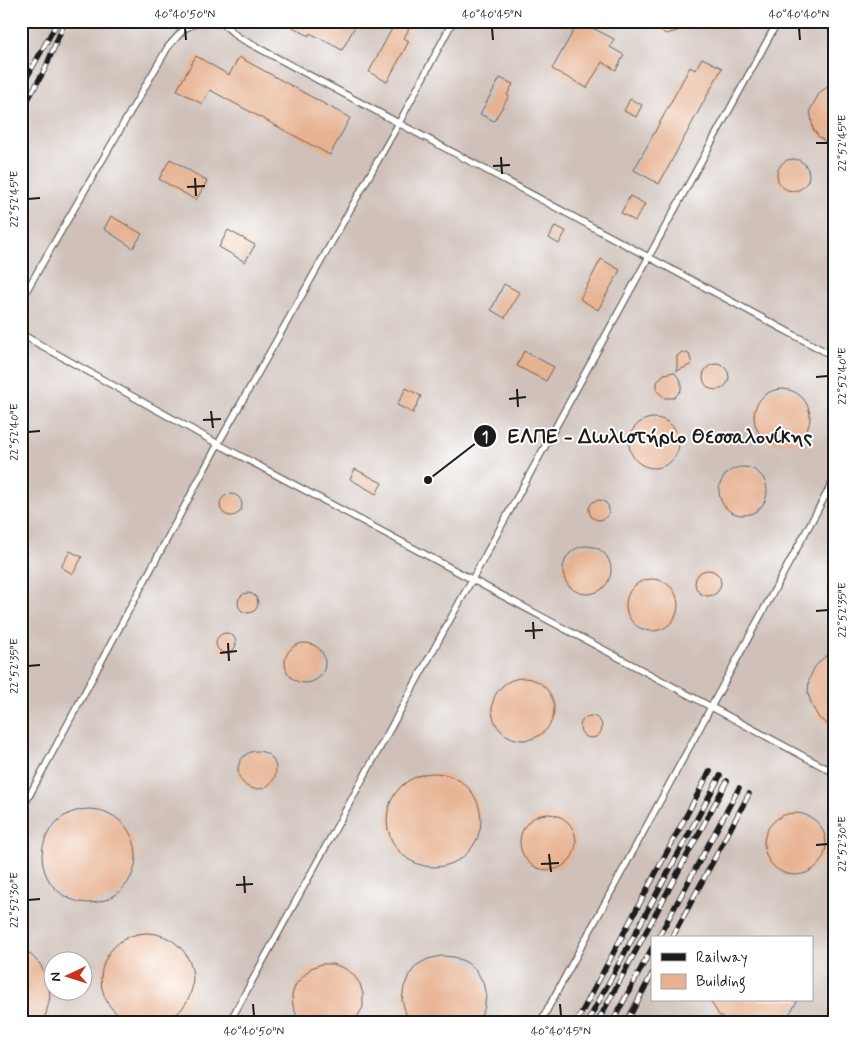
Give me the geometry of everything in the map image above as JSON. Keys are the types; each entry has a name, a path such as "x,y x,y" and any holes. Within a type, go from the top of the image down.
{"lane":[{"path":"21,300 168,47 184,29 200,21"},
{"path":"219,21 238,37 835,357"},
{"path":"21,811 218,444 398,123 452,21"},
{"path":"229,1023 778,21"},
{"path":"21,334 218,444 835,773"},
{"path":"540,1023 835,478"}],"shaded area":[{"path":"21,21 835,21 835,1023 21,1023"}],"building":[{"path":"282,21 358,21 342,50 310,33 309,36"},
{"path":"396,21 413,21 404,38 409,41 387,82 369,72"},
{"path":"579,21 614,39 610,47 624,55 616,70 602,62 587,88 552,69"},
{"path":"642,21 688,21 677,31 666,34"},
{"path":"196,56 229,75 239,57 350,118 330,155 210,90 202,104 177,90"},
{"path":"702,58 722,68 659,184 634,170 690,67 695,70"},
{"path":"500,78 513,84 507,95 509,96 494,121 480,114"},
{"path":"835,82 835,149 819,137 813,129 810,110 820,92"},
{"path":"630,99 642,105 636,117 624,111"},
{"path":"170,159 207,181 196,200 159,179"},
{"path":"793,159 804,164 809,175 804,186 793,191 782,186 777,175 782,164"},
{"path":"630,196 645,204 635,221 621,213"},
{"path":"111,216 142,234 133,248 104,229"},
{"path":"555,226 566,231 559,244 549,238"},
{"path":"228,230 255,245 245,262 219,247"},
{"path":"601,259 620,270 598,310 580,299"},
{"path":"504,284 519,292 505,318 491,310"},
{"path":"524,351 554,367 546,381 517,366"},
{"path":"682,352 689,354 692,364 677,371 677,356"},
{"path":"716,364 725,368 729,377 725,386 716,390 707,386 703,377 707,368"},
{"path":"674,372 681,381 681,390 674,398 665,398 657,391 657,382 664,374"},
{"path":"406,388 421,396 413,413 397,405"},
{"path":"782,389 793,391 802,397 808,406 810,417 808,428 802,437 793,443 782,445 771,443 762,437 756,428 754,417 756,406 762,397 771,391"},
{"path":"654,418 664,420 672,425 677,433 679,443 677,453 672,461 664,466 654,468 644,466 636,461 631,453 629,443 631,433 636,425 644,420"},
{"path":"738,467 748,467 757,471 763,477 766,482 766,500 757,511 748,515 738,515 729,511 723,505 719,496 719,486 723,477 729,471"},
{"path":"355,469 382,483 376,494 350,479"},
{"path":"231,494 241,501 242,505 235,515 231,516 221,509 220,505 227,495"},
{"path":"599,500 606,503 609,510 606,517 599,520 592,517 589,510 592,503"},
{"path":"587,546 596,548 604,553 609,561 611,570 609,579 604,587 596,592 587,594 578,592 570,587 565,579 563,570 565,561 570,553 578,548"},
{"path":"70,551 82,557 73,574 61,567"},
{"path":"708,570 717,574 721,583 717,592 708,596 699,592 695,583 699,574"},
{"path":"652,579 662,581 670,587 676,595 678,605 676,615 670,623 662,629 652,631 642,629 634,623 628,615 626,605 628,595 634,587 642,581"},
{"path":"244,593 252,593 258,599 258,607 252,613 244,613 238,607 238,599"},
{"path":"222,633 230,633 236,639 236,647 230,653 222,653 216,647 216,639"},
{"path":"309,643 316,646 322,652 325,663 324,671 316,680 309,683 301,683 294,680 286,671 285,659 288,652 297,644"},
{"path":"835,651 835,730 819,718 812,706 808,693 809,680 814,668 823,658"},
{"path":"523,678 535,680 545,687 552,697 554,709 552,721 545,731 535,738 523,740 511,738 501,731 494,721 492,709 494,697 501,687 511,680"},
{"path":"591,716 599,719 602,727 599,735 591,738 583,735 580,727 583,719"},
{"path":"257,751 271,756 276,770 271,784 257,789 243,784 238,770 243,756"},
{"path":"434,773 452,777 467,787 477,802 481,820 477,838 467,853 452,863 434,867 416,863 401,853 391,838 387,820 391,802 401,787 416,777"},
{"path":"89,809 107,813 122,823 132,838 136,856 132,874 122,889 107,899 89,903 71,899 56,889 46,874 42,856 46,838 56,823 71,813"},
{"path":"789,813 801,813 817,822 824,832 826,844 824,856 817,866 801,875 789,875 778,870 769,861 764,850 764,838 769,827 778,818"},
{"path":"548,814 559,816 568,822 574,831 576,842 574,853 568,862 559,868 548,870 537,868 528,862 522,853 520,842 522,831 528,822 537,816"},
{"path":"147,933 165,936 180,946 190,961 193,979 190,997 180,1012 165,1022 147,1025 129,1022 114,1012 104,997 101,979 104,961 114,946 129,936"},
{"path":"21,945 42,968 42,1002 49,1002 46,1014 40,1023 21,1023"},
{"path":"441,956 454,957 466,962 476,970 483,982 486,996 484,1010 477,1023 411,1023 406,1014 402,1000 404,987 409,975 417,965 428,959"},
{"path":"322,964 333,964 344,968 353,974 360,984 363,994 363,1007 354,1023 302,1023 297,1017 292,995 296,984 311,968"},
{"path":"711,1002 797,1002 789,1015 779,1023 729,1023 719,1015"}],"railway":[{"path":"21,88 58,21"},
{"path":"21,112 45,69 65,21"},
{"path":"576,1023 710,771"},
{"path":"587,1023 720,776"},
{"path":"597,1023 727,781"},
{"path":"659,936 739,788"},
{"path":"673,936 749,794"},
{"path":"612,1023 651,950"},
{"path":"626,1023 651,976"}],"place":[{"name":"ΕΛΠΕ - Διυλιστήριο Θεσσαλονίκης","path":"428,480"}]}
